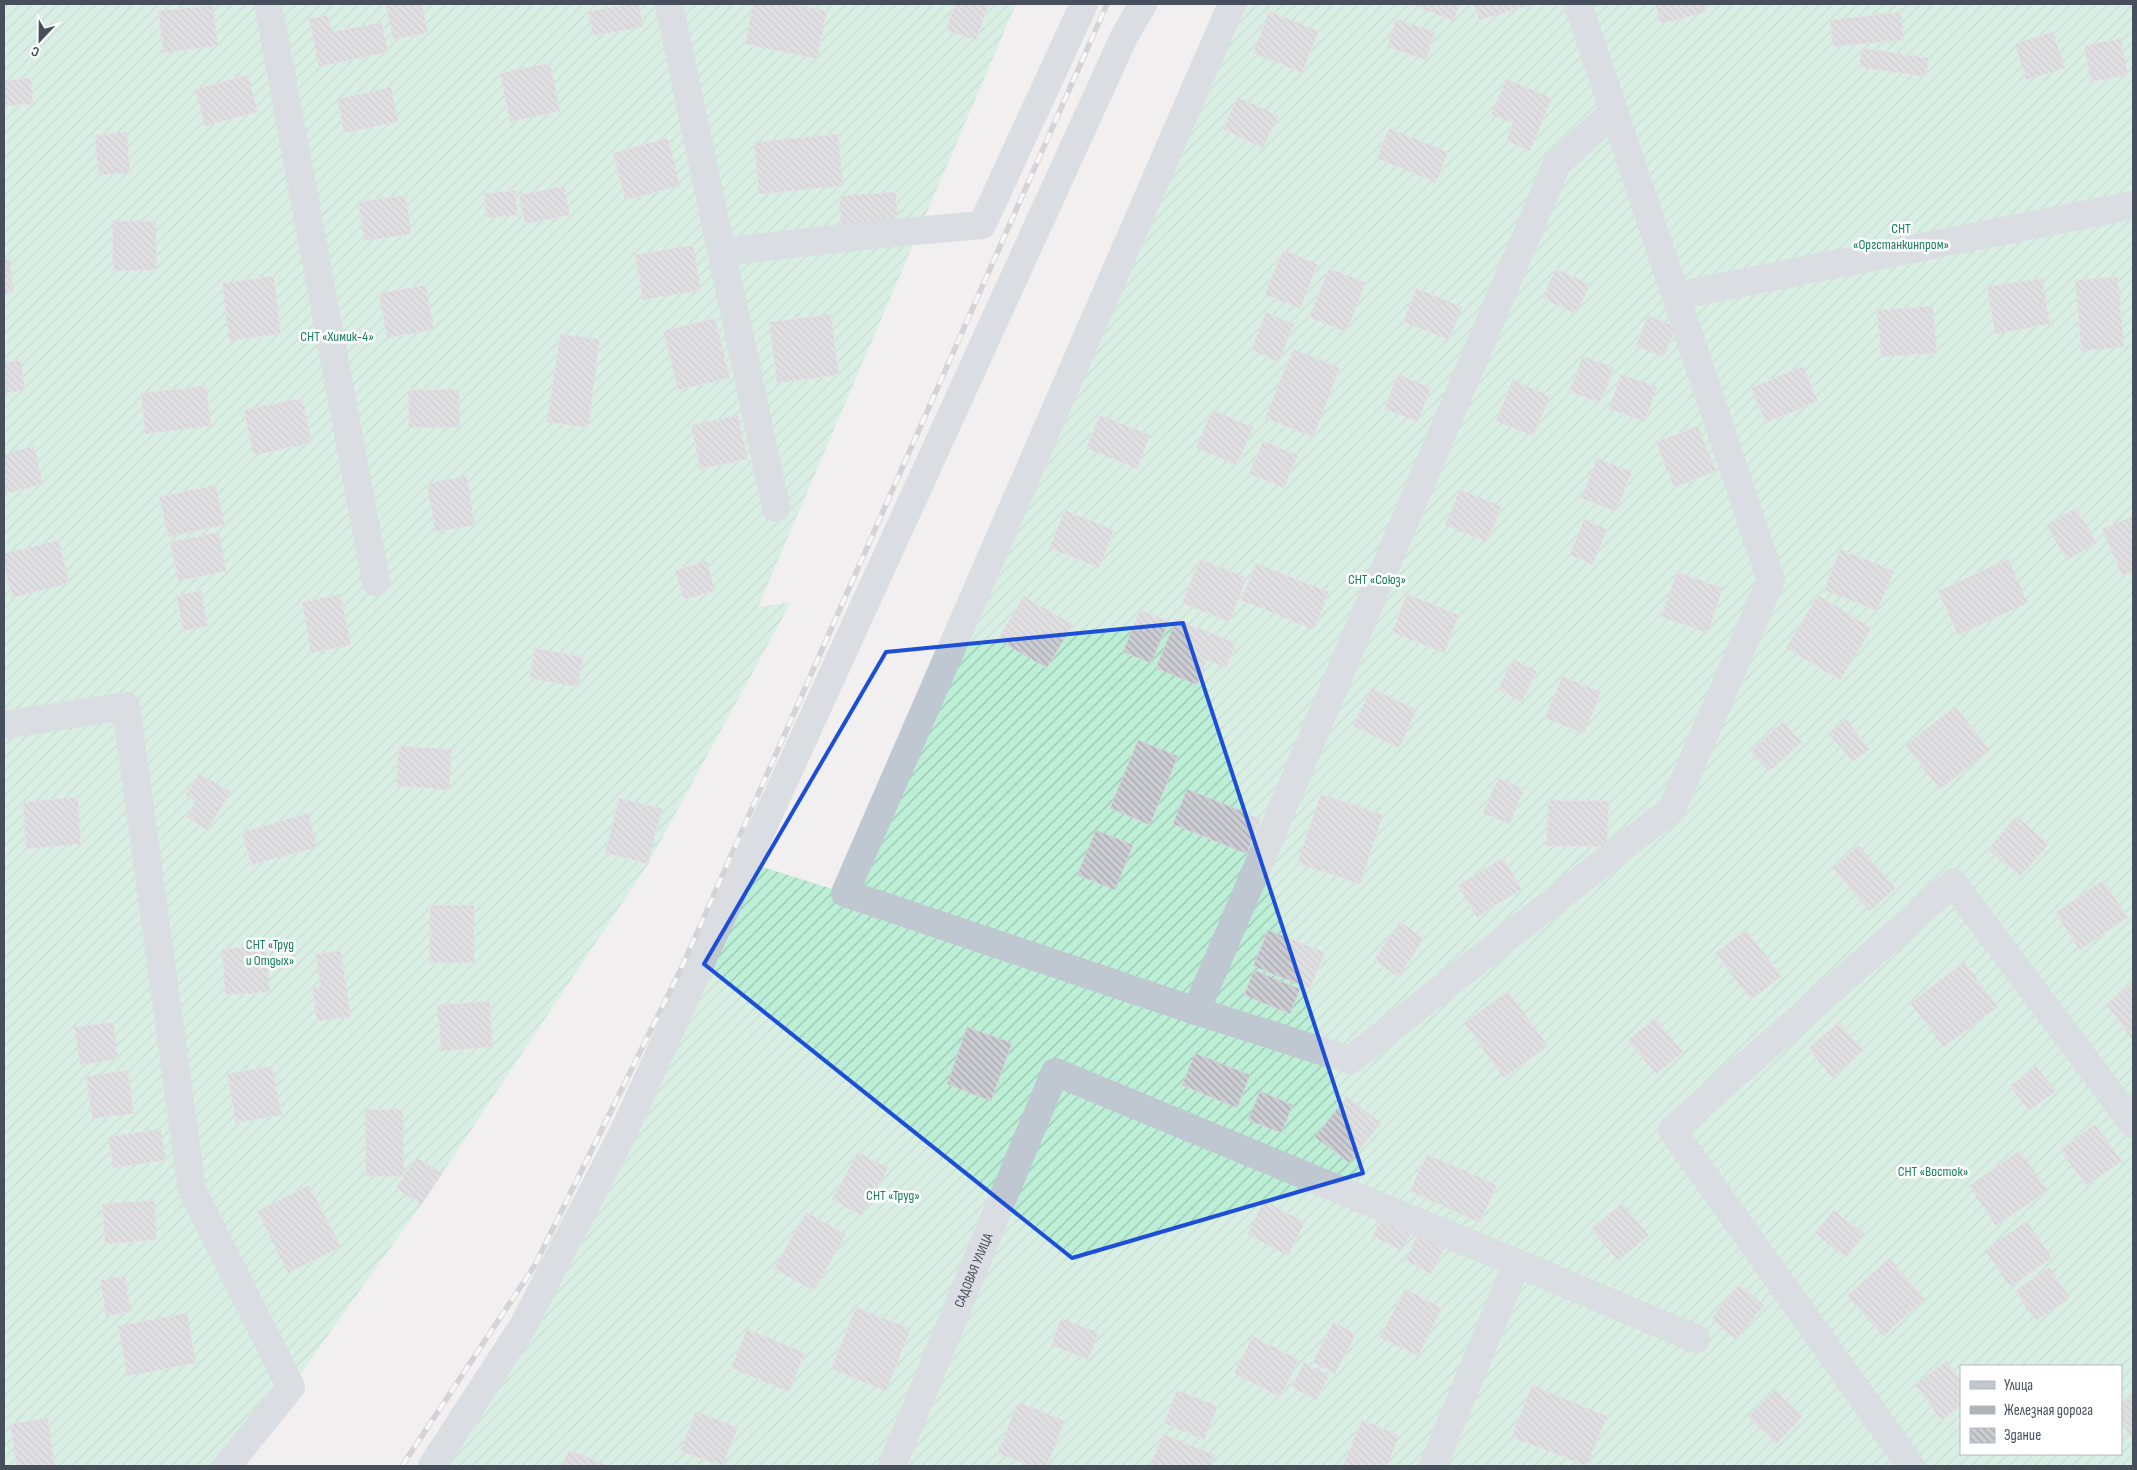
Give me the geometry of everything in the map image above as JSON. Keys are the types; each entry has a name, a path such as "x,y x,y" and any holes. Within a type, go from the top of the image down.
{"street":[{"path":"268,4 376,582"},
{"path":"669,4 776,508"},
{"path":"722,252 880,234 982,225 1084,4"},
{"path":"432,1466 524,1326 624,1131 1120,46 1143,4"},
{"path":"1232,4 846,893 1196,1011 1350,1060 1672,809 1771,580 1578,4"},
{"path":"1196,1011 1557,164 1614,111"},
{"path":"1676,296 2133,205"},
{"path":"4,725 126,706 192,1190 291,1387 226,1466"},
{"path":"1911,1466 1672,1130 1953,883 2133,1124"},
{"name":"САДОВАЯ УЛИЦА","path":"892,1466 1054,1072 1517,1263"},
{"path":"1434,1466 1517,1263 1696,1339"}],"highlighted area":[{"path":"1183,623 1363,1173 1072,1258 704,964 886,652"}],"green space":[{"path":"4,4 1016,4 758,607 791,602 648,864 421,1205 291,1387 227,1466 4,1466"},
{"path":"1232,4 2133,4 2133,1466 432,1466 523,1326 747,862 845,893"}],"building":[{"path":"422,4 428,33 393,40 386,6"},
{"path":"639,4 643,27 593,36 588,11"},
{"path":"753,4 791,4 827,11 817,59 745,44"},
{"path":"955,4 989,4 976,41 946,30"},
{"path":"1413,4 1460,4 1453,21"},
{"path":"1474,4 1535,4 1479,20"},
{"path":"1655,4 1704,4 1706,12 1660,24"},
{"path":"213,5 218,46 163,53 158,11"},
{"path":"1269,11 1319,31 1302,73 1253,53"},
{"path":"1901,12 1904,40 1833,47 1830,20"},
{"path":"328,15 332,32 382,22 388,52 319,67 309,19"},
{"path":"1396,19 1435,32 1426,60 1387,47"},
{"path":"2053,32 2065,68 2026,80 2015,44"},
{"path":"2121,38 2128,75 2091,82 2084,46"},
{"path":"1862,48 1929,58 1926,77 1859,67"},
{"path":"550,63 560,111 510,122 500,73"},
{"path":"248,75 258,112 205,126 195,89"},
{"path":"31,78 33,104 4,106 4,80"},
{"path":"1506,79 1552,98 1530,151 1506,141 1513,123 1491,115"},
{"path":"391,87 398,122 344,133 337,99"},
{"path":"1238,97 1279,116 1263,148 1223,129"},
{"path":"1389,128 1448,152 1436,183 1377,158"},
{"path":"127,132 130,173 98,175 95,135"},
{"path":"838,134 843,186 759,194 754,142"},
{"path":"668,138 680,186 625,200 613,153"},
{"path":"564,186 570,215 525,224 519,195"},
{"path":"515,190 518,215 487,218 484,194"},
{"path":"896,192 898,222 841,227 839,196"},
{"path":"406,195 411,234 364,241 358,202"},
{"path":"112,221 156,221 157,270 113,271"},
{"path":"693,245 701,290 643,300 635,255"},
{"path":"1283,250 1318,264 1300,309 1265,294"},
{"path":"10,258 13,293 4,293 4,259"},
{"path":"1329,268 1366,283 1346,332 1309,317"},
{"path":"1556,268 1590,285 1576,314 1542,298"},
{"path":"274,276 281,334 229,341 222,283"},
{"path":"2118,277 2124,347 2081,351 2075,280"},
{"path":"2042,278 2050,324 1995,334 1987,287"},
{"path":"426,285 434,330 387,338 379,293"},
{"path":"1416,288 1462,307 1449,340 1403,322"},
{"path":"1933,306 1937,353 1881,357 1877,310"},
{"path":"1266,312 1294,324 1279,362 1251,350"},
{"path":"831,314 839,375 777,383 769,322"},
{"path":"1648,315 1676,327 1664,357 1636,346"},
{"path":"715,318 730,378 678,390 663,331"},
{"path":"560,334 600,339 588,428 547,422"},
{"path":"1293,349 1340,368 1313,437 1265,418"},
{"path":"1583,356 1614,368 1600,403 1569,391"},
{"path":"21,360 25,390 4,393 4,362"},
{"path":"1803,366 1818,401 1766,423 1751,388"},
{"path":"1398,374 1431,388 1418,422 1384,409"},
{"path":"1621,374 1657,387 1645,422 1609,409"},
{"path":"1512,380 1550,396 1533,436 1496,421"},
{"path":"206,386 211,426 145,434 141,393"},
{"path":"459,389 460,427 409,428 408,390"},
{"path":"302,398 312,443 253,455 244,410"},
{"path":"1212,410 1253,427 1237,465 1196,448"},
{"path":"738,415 748,459 700,469 691,425"},
{"path":"1100,415 1150,435 1137,469 1086,448"},
{"path":"1698,426 1716,471 1674,488 1656,442"},
{"path":"1263,441 1298,455 1284,488 1249,474"},
{"path":"34,446 43,484 4,494 4,454"},
{"path":"1597,458 1632,472 1616,512 1581,498"},
{"path":"467,476 475,525 435,532 427,483"},
{"path":"216,485 225,525 168,537 159,497"},
{"path":"1460,489 1502,506 1487,542 1445,525"},
{"path":"2076,508 2097,543 2067,560 2046,525"},
{"path":"1065,510 1114,530 1099,568 1049,548"},
{"path":"2133,516 2133,572 2122,576 2102,529"},
{"path":"1584,519 1607,529 1593,565 1570,555"},
{"path":"219,532 226,571 178,581 170,542"},
{"path":"59,540 69,583 12,598 4,565 4,554"},
{"path":"1840,549 1894,571 1877,611 1824,590"},
{"path":"1200,559 1247,578 1229,622 1182,603"},
{"path":"2008,559 2028,603 1958,635 1938,591"},
{"path":"707,561 715,591 684,600 675,570"},
{"path":"1256,563 1329,592 1314,630 1241,600"},
{"path":"1677,572 1723,588 1708,633 1661,617"},
{"path":"201,590 208,626 183,631 176,596"},
{"path":"341,594 351,645 311,653 302,602"},
{"path":"1407,594 1459,615 1444,653 1392,632"},
{"path":"1818,595 1872,628 1840,680 1786,648"},
{"path":"1023,596 1073,624 1047,668 998,640"},
{"path":"1140,610 1169,621 1151,663 1123,652"},
{"path":"1176,619 1236,643 1226,668 1207,660 1197,685 1156,668"},
{"path":"535,648 583,657 578,687 529,678"},
{"path":"1513,659 1537,671 1522,702 1498,689"},
{"path":"1562,676 1601,692 1584,734 1545,718"},
{"path":"1371,688 1417,710 1399,748 1353,726"},
{"path":"1955,706 1990,750 1940,789 1905,746"},
{"path":"1846,719 1870,749 1853,762 1828,733"},
{"path":"1783,721 1802,742 1769,772 1750,751"},
{"path":"1138,740 1178,756 1150,825 1110,808"},
{"path":"399,746 452,749 449,790 396,786"},
{"path":"199,773 231,792 207,830 186,817 195,801 186,795"},
{"path":"1498,778 1524,789 1510,824 1483,813"},
{"path":"1187,789 1261,819 1247,854 1173,824"},
{"path":"1321,794 1383,815 1360,884 1297,863"},
{"path":"78,797 81,844 26,849 23,802"},
{"path":"619,798 662,809 648,864 605,853"},
{"path":"1548,800 1609,801 1607,847 1546,846"},
{"path":"308,813 317,847 251,865 242,832"},
{"path":"2016,816 2049,844 2020,877 1988,849"},
{"path":"1096,830 1133,845 1115,890 1077,875"},
{"path":"1858,845 1896,888 1870,911 1832,868"},
{"path":"1503,858 1522,889 1477,917 1458,885"},
{"path":"2103,880 2128,917 2080,950 2055,913"},
{"path":"430,905 474,905 474,963 430,963"},
{"path":"1400,921 1424,939 1398,977 1374,960"},
{"path":"1268,930 1325,952 1310,989 1253,966"},
{"path":"1746,930 1782,976 1751,1000 1715,953"},
{"path":"266,945 270,992 225,995 222,949"},
{"path":"341,951 351,1017 317,1021 312,988 321,987 316,954"},
{"path":"1964,962 1998,1007 1944,1047 1910,1003"},
{"path":"1254,970 1300,989 1290,1014 1244,995"},
{"path":"2133,983 2133,1041 2106,1004"},
{"path":"1508,991 1548,1046 1504,1078 1464,1023"},
{"path":"490,1001 493,1047 441,1051 437,1005"},
{"path":"1655,1018 1683,1052 1656,1074 1628,1040"},
{"path":"113,1022 118,1059 80,1065 74,1027"},
{"path":"1838,1022 1864,1050 1833,1078 1808,1049"},
{"path":"967,1027 1012,1043 991,1101 947,1084"},
{"path":"1195,1053 1250,1075 1237,1108 1182,1085"},
{"path":"272,1066 282,1115 236,1123 227,1074"},
{"path":"2036,1066 2056,1091 2029,1111 2010,1086"},
{"path":"128,1070 134,1113 92,1119 86,1076"},
{"path":"1260,1091 1293,1105 1281,1133 1248,1120"},
{"path":"1347,1096 1381,1123 1349,1163 1315,1137"},
{"path":"403,1109 404,1176 366,1176 365,1110"},
{"path":"2095,1124 2122,1161 2086,1186 2060,1150"},
{"path":"161,1129 166,1160 113,1168 108,1137"},
{"path":"2020,1150 2048,1191 1996,1226 1969,1186"},
{"path":"858,1152 888,1168 862,1216 832,1200"},
{"path":"1427,1154 1497,1185 1480,1223 1410,1191"},
{"path":"417,1157 442,1174 421,1205 396,1188"},
{"path":"309,1185 341,1247 288,1273 257,1211"},
{"path":"154,1200 157,1240 105,1244 102,1204"},
{"path":"1264,1201 1305,1222 1288,1256 1247,1234"},
{"path":"1622,1203 1649,1235 1618,1261 1591,1229"},
{"path":"1834,1210 1865,1234 1846,1258 1815,1233"},
{"path":"806,1212 846,1234 814,1291 774,1269"},
{"path":"1385,1212 1414,1227 1402,1251 1372,1236"},
{"path":"2027,1221 2052,1258 2010,1287 1985,1250"},
{"path":"1418,1235 1445,1248 1431,1274 1405,1260"},
{"path":"1889,1258 1925,1299 1883,1336 1847,1296"},
{"path":"2049,1267 2070,1298 2036,1321 2015,1291"},
{"path":"125,1276 131,1312 106,1316 100,1280"},
{"path":"1739,1284 1764,1305 1736,1340 1711,1319"},
{"path":"1405,1289 1442,1308 1418,1356 1380,1337"},
{"path":"856,1307 911,1329 886,1391 831,1369"},
{"path":"187,1313 196,1363 127,1376 118,1326"},
{"path":"1061,1318 1099,1333 1088,1360 1051,1345"},
{"path":"1333,1322 1356,1334 1335,1374 1313,1362"},
{"path":"747,1329 805,1353 789,1392 731,1368"},
{"path":"1253,1336 1299,1360 1280,1397 1234,1373"},
{"path":"1947,1361 1960,1380 1960,1407 1941,1420 1915,1384"},
{"path":"1304,1362 1329,1375 1317,1400 1292,1387"},
{"path":"1532,1385 1607,1416 1587,1466 1511,1437"},
{"path":"1775,1389 1803,1416 1776,1444 1748,1417"},
{"path":"1177,1390 1218,1406 1204,1440 1164,1423"},
{"path":"2133,1394 2133,1440 2122,1424 2122,1403"},
{"path":"1018,1402 1065,1421 1047,1466 1031,1466 997,1453"},
{"path":"696,1411 738,1428 722,1466 680,1451"},
{"path":"48,1418 55,1465 17,1466 10,1424"},
{"path":"1362,1420 1399,1435 1387,1466 1343,1466"},
{"path":"1163,1434 1215,1455 1210,1466 1150,1466"},
{"path":"569,1450 609,1466 562,1466"}],"railway":[{"path":"402,1466 535,1265 681,969 1107,4"}],"park label":[{"name":"СНТ «Оргстанкинпром»","path":"1901,236"},
{"name":"СНТ «Химик-4»","path":"337,336"},
{"name":"СНТ «Союз»","path":"1377,579"},
{"name":"СНТ «Труд и Отдых»","path":"270,952"},
{"name":"СНТ «Восток»","path":"1933,1171"},
{"name":"СНТ «Труд»","path":"893,1195"}]}
